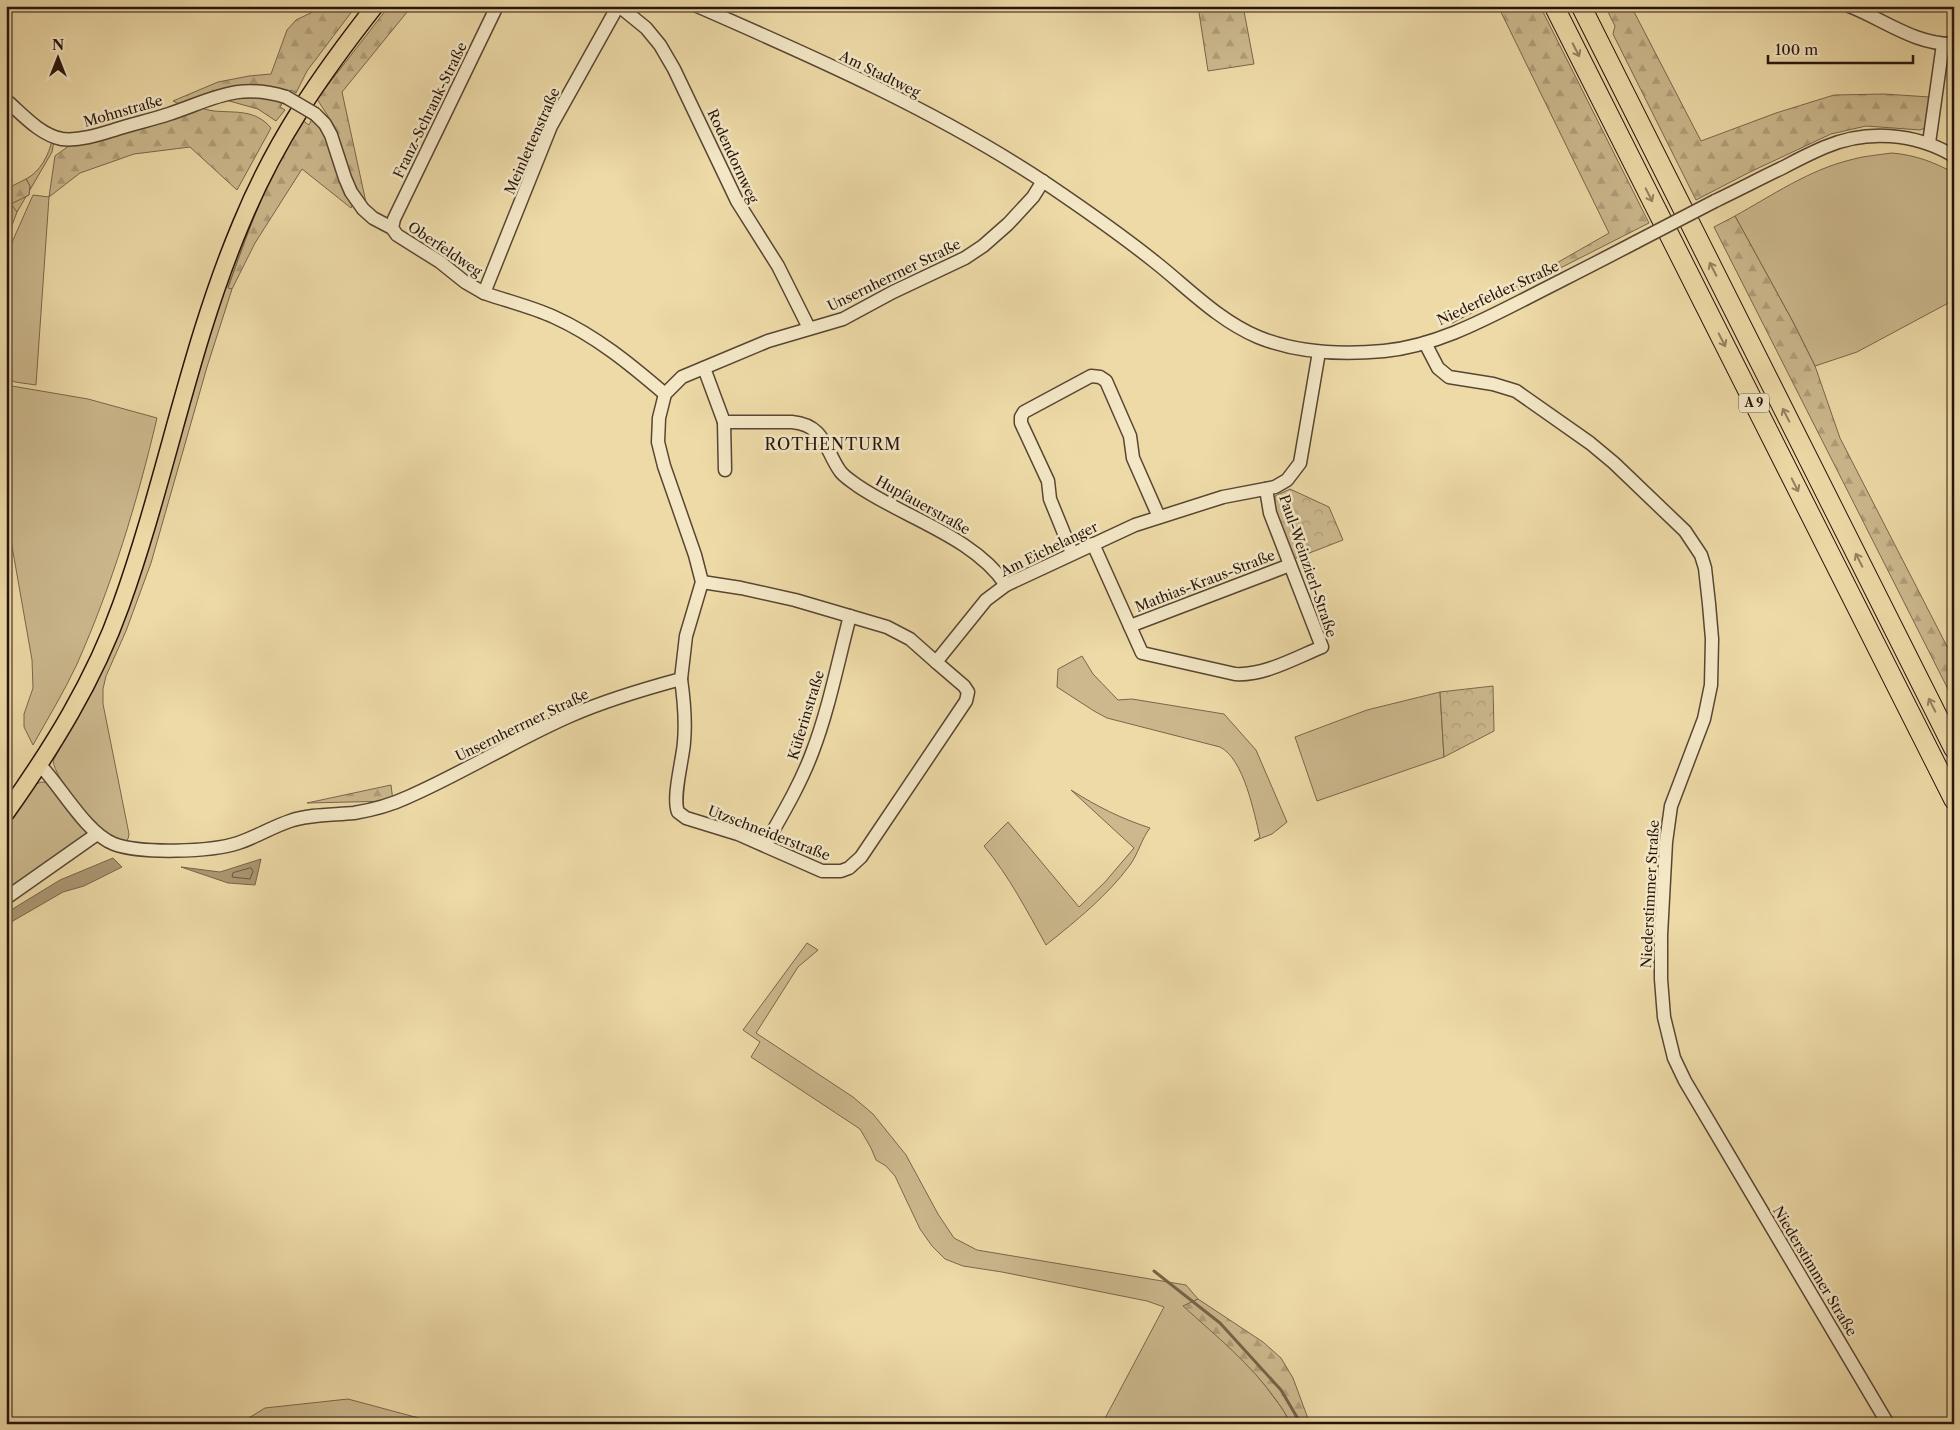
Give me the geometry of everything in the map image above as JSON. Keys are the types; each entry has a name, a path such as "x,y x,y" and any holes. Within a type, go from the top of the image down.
{"highway":[{"name":"A 9","path":"1554,6 1954,800"},
{"name":"A 9","path":"1581,6 1954,749"}],"main road":[{"path":"6,813 40,765 88,683 121,607 159,490 192,368 214,297 241,223 282,137 328,68 375,6"}],"street":[{"name":"Franz-Schrank-Straße","path":"392,228 394,218 497,6"},
{"name":"Meinlettenstraße","path":"484,293 551,126 619,6"},
{"name":"Rodendornweg","path":"619,6 646,28 660,45 674,69 737,201 778,266 808,328"},
{"name":"Am Stadtweg","path":"697,6 908,104 971,138 1043,181"},
{"path":"1849,6 1900,31 1948,44 1929,143"},
{"name":"Mohnstraße","path":"6,100 43,131 62,139 95,135 153,118 229,92 264,92 286,97 315,114"},
{"name":"Oberfeldweg","path":"315,114 325,124 331,136 345,178 357,201 373,218 392,228 398,235 440,262 465,282 484,293 552,316 573,326 621,356 665,394"},
{"name":"Niederfelder Straße","path":"1043,181 1092,214 1156,262 1212,309 1240,328 1278,344 1319,352 1382,351 1425,343 1476,324 1826,146 1859,137 1890,136 1929,143 1954,156"},
{"name":"Unsernherrner Straße","path":"665,394 682,377 768,341 808,328 843,320 893,292 965,258 983,246 1008,224 1032,197 1043,181"},
{"name":"Niederstimmer Straße","path":"1425,343 1438,368 1449,377 1493,384 1516,391 1590,443 1674,520 1694,543 1701,555 1705,568 1712,639 1711,685 1704,719 1676,790 1668,824 1662,919 1661,979 1667,1035 1684,1081 1888,1424"},
{"name":"Am Eichelanger","path":"936,662 986,600 1006,585 1072,553 1159,517 1223,497 1275,487 1288,480 1300,463 1319,352"},
{"path":"704,368 724,422 725,470"},
{"path":"1072,553 1050,498 1048,481 1021,423 1021,417 1024,412 1091,376 1100,377 1106,381 1130,436 1134,458 1159,517"},
{"path":"665,394 659,418 658,442 664,466 695,554 702,582 686,636 681,678"},
{"name":"Hupfauerstraße","path":"724,422 802,423 811,428 829,449 841,472 852,481 979,555 999,574 1006,585"},
{"name":"Paul-Weinzierl-Straße","path":"1093,544 1142,653 1234,674 1247,675 1260,672 1322,647 1270,513 1266,489"},
{"name":"Mathias-Kraus-Straße","path":"1130,626 1290,565"},
{"path":"702,582 741,588 795,600 898,631 936,662"},
{"name":"Küferinstraße","path":"765,845 793,796 812,754 850,616"},
{"name":"Utzschneiderstraße","path":"681,678 685,722 676,800 678,812 686,818 738,834 822,871 841,871 855,863 866,850 966,701 968,692 964,686 936,662"},
{"name":"Unsernherrner Straße","path":"96,834 114,844 134,849 219,848 254,837 290,821 306,817 354,812 395,802 416,794 571,716 606,702 681,678"},
{"path":"6,898 96,834 40,765"}],"green space":[{"path":"325,6 356,6 307,71 296,93 291,90 289,94 260,86 247,86 219,90 179,104 173,101 218,82 271,74 287,30 296,20"},
{"path":"389,6 412,6 342,92 367,207 348,174 335,127 317,99"},
{"path":"1198,6 1243,6 1254,64 1208,71"},
{"path":"1498,6 1540,6 1649,223 1452,323 1609,233"},
{"path":"1605,6 1631,6 1701,141 1776,113 1834,95 1884,94 1930,97 1925,128 1920,130 1866,126 1831,134 1696,200 1613,34 1615,26"},
{"path":"263,96 283,102 280,107 285,110 276,121 258,109 222,99"},
{"path":"194,106 206,110 252,115 265,122 271,128 237,190 190,147 134,154 80,173 49,197 55,156 70,145"},
{"path":"312,119 326,135 353,203 351,208 302,169 255,243 232,289 228,288 252,223 279,160 302,120 309,125"},
{"path":"52,140 54,141 52,152 29,191 30,186 26,179 36,172 43,162"},
{"path":"1892,153 1909,155 1954,173 1954,300 1857,352 1815,366 1735,216 1820,170 1855,159"},
{"path":"26,179 30,186 29,195 11,204 17,212 6,241 6,189"},
{"path":"262,194 228,287 232,289 207,367 151,563 126,631 106,676 103,689 103,704 129,834 125,842 103,832 89,818 66,788 55,769 53,761 97,680 218,300 235,250"},
{"path":"33,195 49,197 36,385 15,382 6,378 6,265 13,240"},
{"path":"26,196 17,212 10,204"},
{"path":"1735,216 1815,366 1840,438 1954,660 1954,701 1714,227"},
{"path":"6,385 88,399 157,418 123,543 90,634 72,674 33,745 24,727 24,714 33,688 32,660 6,512"},
{"path":"1290,489 1329,507 1343,540 1294,559 1275,512 1275,496"},
{"path":"1082,656 1093,674 1118,700 1132,699 1224,714 1256,750 1287,822 1272,834 1254,841 1260,837 1251,801 1242,774 1228,753 1220,747 1107,718 1057,687 1058,669"},
{"path":"1493,686 1494,731 1444,757 1440,692"},
{"path":"1440,692 1444,757 1317,801 1295,737 1367,710"},
{"path":"41,782 50,783 86,832 86,838 6,893 6,821 34,785"},
{"path":"391,785 393,801 307,803"},
{"path":"1071,790 1109,812 1150,828 1130,865 1121,876 1101,898 1046,945 1010,882 984,846 1008,822 1079,907 1105,882 1134,848"},
{"path":"807,943 818,950 798,967 756,1033 853,1097 873,1114 906,1155 938,1214 954,1238 977,1250 1186,1285 1198,1299 1184,1306 1233,1350 1256,1374 1280,1406 1290,1424 1102,1424 1164,1307 1147,1301 963,1266 945,1259 932,1246 920,1229 895,1176 886,1166 876,1160 860,1129 751,1057 760,1042 743,1030"},
{"path":"1198,1299 1263,1342 1281,1358 1293,1378 1310,1424 1290,1424 1280,1406 1256,1374 1183,1306"},
{"path":"348,1399 441,1424 239,1424 265,1408"}],"water":[{"path":"113,858 122,867 84,886 63,892 6,925 6,913 60,880"},
{"path":"261,859 255,885 228,883 181,867 220,872"}],"waterway":[{"path":"1154,1271 1220,1323 1281,1390 1301,1424"}],"district":[{"name":"ROTHENTURM","path":"833,444"}]}
